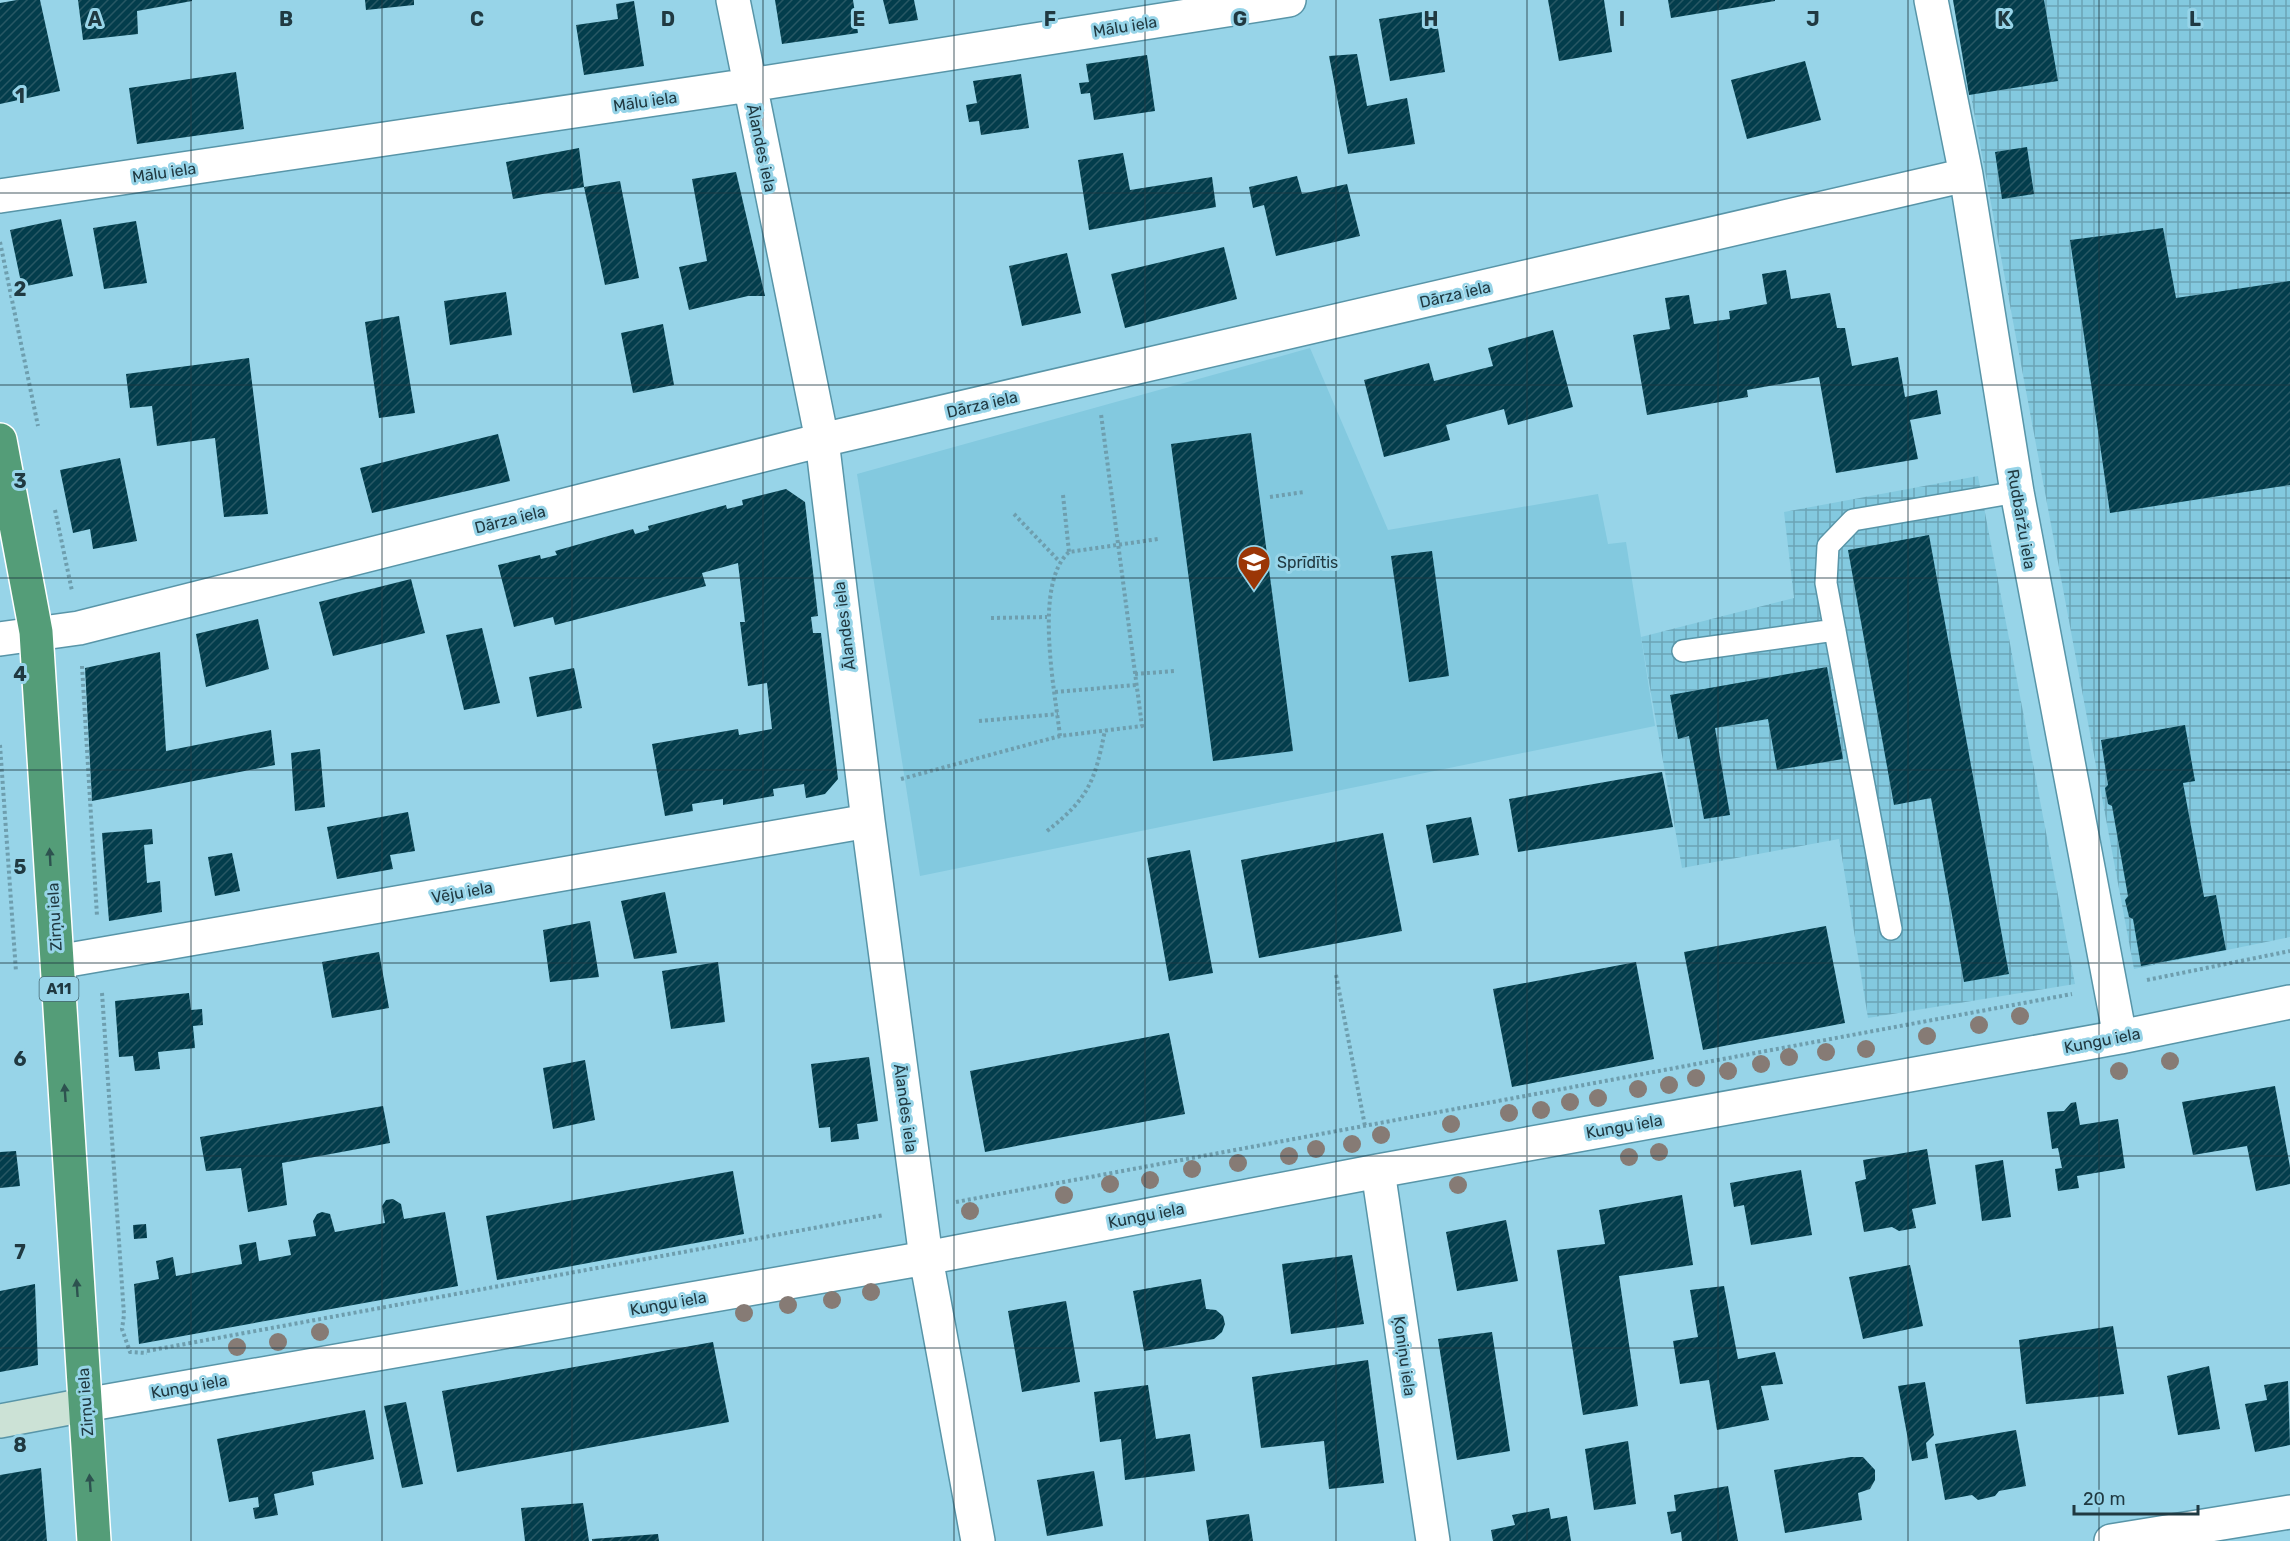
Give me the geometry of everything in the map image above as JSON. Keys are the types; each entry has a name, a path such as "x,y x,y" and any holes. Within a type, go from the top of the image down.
{"highway":[{"name":"Zirņu iela","path":"0,440 36,632 94,1541"}],"street":[{"name":"Ālandes iela","path":"733,0 822,440 868,821 926,1258 978,1541"},
{"name":"Mālu iela","path":"0,196 750,85 1289,0"},
{"name":"Rudbāržu iela","path":"1930,0 1966,175 2017,492 2120,1037"},
{"name":"Dārza iela","path":"0,639 36,632 79,628 822,440 1966,175"},
{"name":"Vēju iela","path":"57,962 868,821"},
{"name":"Kungu iela","path":"0,1421 926,1258 1378,1171 2120,1037 2290,1002"},
{"name":"Ķoniņu iela","path":"1378,1171 1433,1541"},
{"path":"2110,1541 2290,1512"}],"lane":[{"path":"1891,929 1826,583 1828,546 1853,520 2017,492"},
{"path":"1683,651 1835,630"}],"path":[{"path":"864,789 1060,736 1142,726 1096,377"},
{"path":"1270,497 1304,492"},
{"path":"1063,495 1069,552"},
{"path":"1014,514 1059,561"},
{"path":"1060,736 1047,617 1059,561 1069,552 1158,539"},
{"path":"991,618 1047,617"},
{"path":"1135,674 1175,671"},
{"path":"1056,692 1136,684"},
{"path":"979,721 1058,714"},
{"path":"1047,831 1073,810 1096,776 1105,730"},
{"path":"147,1351 2110,987 2290,951"},
{"path":"1336,975 1365,1126"}],"shaded area":[{"path":"1953,0 2290,0 2290,937 2134,969"},
{"name":"Sprīdītis","path":"1310,348 1388,530 1598,494 1608,544 1626,542 1655,726 920,876 857,474"},
{"path":"1978,476 2075,984 1868,1018 1839,839 1682,868 1641,637 1794,598 1784,512"}],"building":[{"path":"40,0 60,91 0,104 0,3"},
{"path":"78,0 192,1 137,11 138,34 83,40"},
{"path":"365,0 414,0 414,5 366,10"},
{"path":"775,0 853,0 858,33 782,44"},
{"path":"883,0 914,0 918,20 889,24"},
{"path":"1548,0 1604,0 1612,52 1559,61"},
{"path":"1668,0 1775,0 1775,1 1671,18"},
{"path":"1953,0 2044,0 2058,81 1969,95"},
{"path":"634,1 644,66 584,75 576,25 618,19 616,4"},
{"path":"1435,10 1445,72 1390,81 1379,19"},
{"path":"1357,54 1367,106 1407,98 1415,144 1348,154 1329,56"},
{"path":"1147,55 1155,111 1094,120 1090,93 1081,94 1079,83 1089,82 1086,64"},
{"path":"1805,61 1821,120 1747,139 1731,80"},
{"path":"236,72 244,129 137,144 129,88"},
{"path":"1021,74 1029,128 981,135 979,121 969,122 966,105 977,103 973,81"},
{"path":"2027,147 2034,194 2002,199 1995,152"},
{"path":"579,148 584,187 513,199 506,162"},
{"path":"1123,153 1130,190 1212,177 1216,207 1089,230 1078,160"},
{"path":"736,172 765,296 748,296 689,310 679,267 707,261 692,179"},
{"path":"1297,176 1302,194 1347,184 1360,236 1276,256 1264,205 1253,208 1249,187"},
{"path":"620,181 639,278 605,285 584,187"},
{"path":"61,219 73,276 22,287 10,230"},
{"path":"136,221 147,283 104,289 93,228"},
{"path":"2163,228 2176,298 2290,281 2290,485 2110,513 2070,240"},
{"path":"1224,247 1237,299 1125,328 1111,274"},
{"path":"1067,253 1081,313 1022,326 1009,266"},
{"path":"1786,270 1791,299 1830,293 1837,328 1845,328 1852,366 1898,357 1905,397 1937,390 1941,414 1910,420 1918,459 1836,473 1819,377 1747,390 1748,397 1647,415 1633,335 1670,329 1665,298 1689,295 1694,324 1730,319 1729,311 1767,304 1762,274"},
{"path":"506,292 512,335 450,345 444,301"},
{"path":"399,316 415,413 379,418 365,322"},
{"path":"663,324 674,385 633,393 621,333"},
{"path":"1553,330 1573,407 1508,425 1504,409 1446,425 1450,440 1384,457 1364,380 1429,363 1434,381 1493,366 1488,348"},
{"path":"249,358 268,514 224,517 215,438 157,446 152,406 130,408 126,374"},
{"path":"1251,433 1293,751 1213,761 1171,444"},
{"path":"498,434 510,481 372,513 360,468"},
{"path":"120,458 137,541 93,549 90,529 73,533 60,470"},
{"path":"786,489 805,502 818,616 811,617 813,633 821,633 838,779 825,794 806,798 804,784 773,789 774,796 723,805 723,799 692,804 693,811 665,816 652,744 738,729 739,735 772,729 767,683 748,686 740,622 745,622 738,563 702,573 706,586 555,625 553,617 514,627 498,565 540,555 541,559 557,555 555,551 633,529 635,534 649,530 648,526 726,505 727,509 743,505 742,500"},
{"path":"1929,535 2009,974 1964,982 1931,798 1894,805 1848,550"},
{"path":"1432,551 1449,676 1409,682 1391,556"},
{"path":"411,579 425,633 333,656 319,602"},
{"path":"258,619 269,669 206,687 196,634"},
{"path":"482,628 500,703 464,710 446,635"},
{"path":"160,652 166,751 271,730 275,765 92,801 85,668"},
{"path":"1827,667 1843,759 1777,770 1768,719 1715,728 1730,815 1704,819 1689,736 1678,739 1670,695"},
{"path":"574,668 582,708 537,717 529,677"},
{"path":"2185,725 2195,781 2183,783 2204,897 2216,895 2226,950 2141,966 2133,919 2129,917 2125,900 2128,896 2112,806 2108,804 2105,788 2108,785 2101,740"},
{"path":"320,749 325,807 295,811 291,753"},
{"path":"1662,772 1673,827 1518,852 1509,799"},
{"path":"408,812 415,851 390,855 393,869 337,879 327,827"},
{"path":"1471,817 1479,855 1433,863 1426,825"},
{"path":"152,829 153,844 144,845 147,883 160,881 162,912 109,921 102,833"},
{"path":"1383,833 1402,931 1259,958 1241,860"},
{"path":"1190,850 1213,973 1169,981 1147,858"},
{"path":"232,853 240,891 215,896 208,857"},
{"path":"665,892 677,953 634,959 621,901"},
{"path":"590,921 599,977 550,982 543,930"},
{"path":"1826,926 1845,1023 1703,1050 1684,952"},
{"path":"379,952 389,1008 332,1018 322,962"},
{"path":"718,962 725,1022 671,1029 662,971"},
{"path":"1636,962 1654,1059 1512,1087 1493,989"},
{"path":"189,993 191,1010 202,1009 203,1025 193,1026 195,1048 158,1052 160,1069 135,1071 133,1056 119,1057 115,1001"},
{"path":"1169,1033 1185,1114 985,1152 970,1071"},
{"path":"869,1057 878,1121 857,1124 859,1139 831,1142 830,1127 819,1128 811,1064"},
{"path":"585,1060 595,1120 553,1129 543,1068"},
{"path":"2275,1086 2290,1167 2290,1184 2256,1191 2247,1146 2193,1155 2182,1102"},
{"path":"2076,1102 2080,1125 2118,1119 2125,1168 2077,1176 2079,1188 2058,1191 2055,1169 2062,1168 2058,1148 2052,1149 2047,1112 2064,1111 2071,1103"},
{"path":"383,1106 390,1143 282,1163 287,1205 248,1212 241,1168 206,1171 200,1137"},
{"path":"1927,1149 1936,1204 1912,1209 1916,1228 1899,1231 1892,1227 1864,1232 1855,1182 1866,1179 1863,1160"},
{"path":"16,1151 20,1186 0,1188 0,1152"},
{"path":"2003,1160 2011,1217 1982,1221 1975,1165"},
{"path":"1801,1170 1812,1235 1751,1245 1744,1205 1734,1207 1730,1183"},
{"path":"733,1171 744,1234 497,1280 486,1216"},
{"path":"1682,1195 1693,1265 1619,1276 1638,1406 1583,1415 1557,1250 1605,1244 1599,1210"},
{"path":"393,1199 401,1204 404,1219 445,1212 458,1286 139,1344 134,1284 159,1279 156,1261 173,1257 176,1276 242,1264 239,1245 256,1242 259,1261 291,1255 288,1240 316,1236 313,1221 317,1214 322,1212 330,1214 335,1232 385,1223 382,1206 386,1200"},
{"path":"1506,1220 1518,1281 1457,1291 1446,1232"},
{"path":"146,1224 147,1238 134,1239 133,1225"},
{"path":"1352,1255 1364,1324 1291,1334 1282,1264"},
{"path":"1910,1265 1923,1326 1863,1339 1849,1277"},
{"path":"1201,1279 1206,1309 1216,1310 1223,1316 1225,1324 1222,1332 1214,1339 1144,1351 1133,1291"},
{"path":"35,1284 38,1365 0,1372 0,1291"},
{"path":"1724,1286 1738,1359 1775,1352 1783,1384 1761,1386 1769,1420 1717,1430 1709,1380 1680,1384 1673,1341 1698,1337 1690,1290"},
{"path":"1066,1301 1080,1382 1022,1392 1008,1311"},
{"path":"2113,1326 2124,1394 2026,1404 2019,1340"},
{"path":"1492,1332 1510,1451 1457,1460 1438,1339"},
{"path":"713,1342 729,1422 457,1472 442,1391"},
{"path":"1368,1360 1384,1483 1329,1489 1324,1441 1261,1448 1252,1377"},
{"path":"2209,1366 2220,1429 2178,1435 2167,1376"},
{"path":"2288,1381 2290,1445 2255,1452 2245,1404 2267,1400 2264,1385"},
{"path":"1925,1382 1934,1435 1926,1443 1928,1458 1912,1461 1898,1386"},
{"path":"1148,1385 1156,1439 1190,1434 1195,1471 1125,1480 1121,1439 1100,1442 1094,1392"},
{"path":"406,1402 423,1484 402,1488 384,1406"},
{"path":"365,1410 374,1459 312,1472 314,1485 274,1494 278,1515 255,1519 253,1508 259,1507 258,1497 229,1502 217,1439"},
{"path":"2016,1430 2026,1486 1999,1491 1995,1496 1978,1500 1972,1495 1945,1500 1935,1444"},
{"path":"1628,1441 1636,1504 1594,1510 1585,1449"},
{"path":"1863,1457 1875,1470 1875,1480 1870,1489 1858,1493 1862,1520 1785,1533 1774,1470"},
{"path":"41,1468 47,1541 0,1541 0,1475"},
{"path":"1094,1471 1103,1526 1047,1536 1037,1480"},
{"path":"1728,1486 1738,1541 1682,1541 1681,1532 1671,1534 1667,1512 1676,1511 1674,1495"},
{"path":"583,1503 589,1541 525,1541 521,1508"},
{"path":"1549,1508 1551,1519 1567,1516 1571,1541 1493,1541 1491,1530 1515,1525 1512,1515"},
{"path":"1249,1514 1253,1541 1209,1541 1206,1520"},
{"path":"658,1534 659,1541 592,1541 592,1539"}],"place":[{"name":"Sprīdītis","path":"1254,591"}]}
